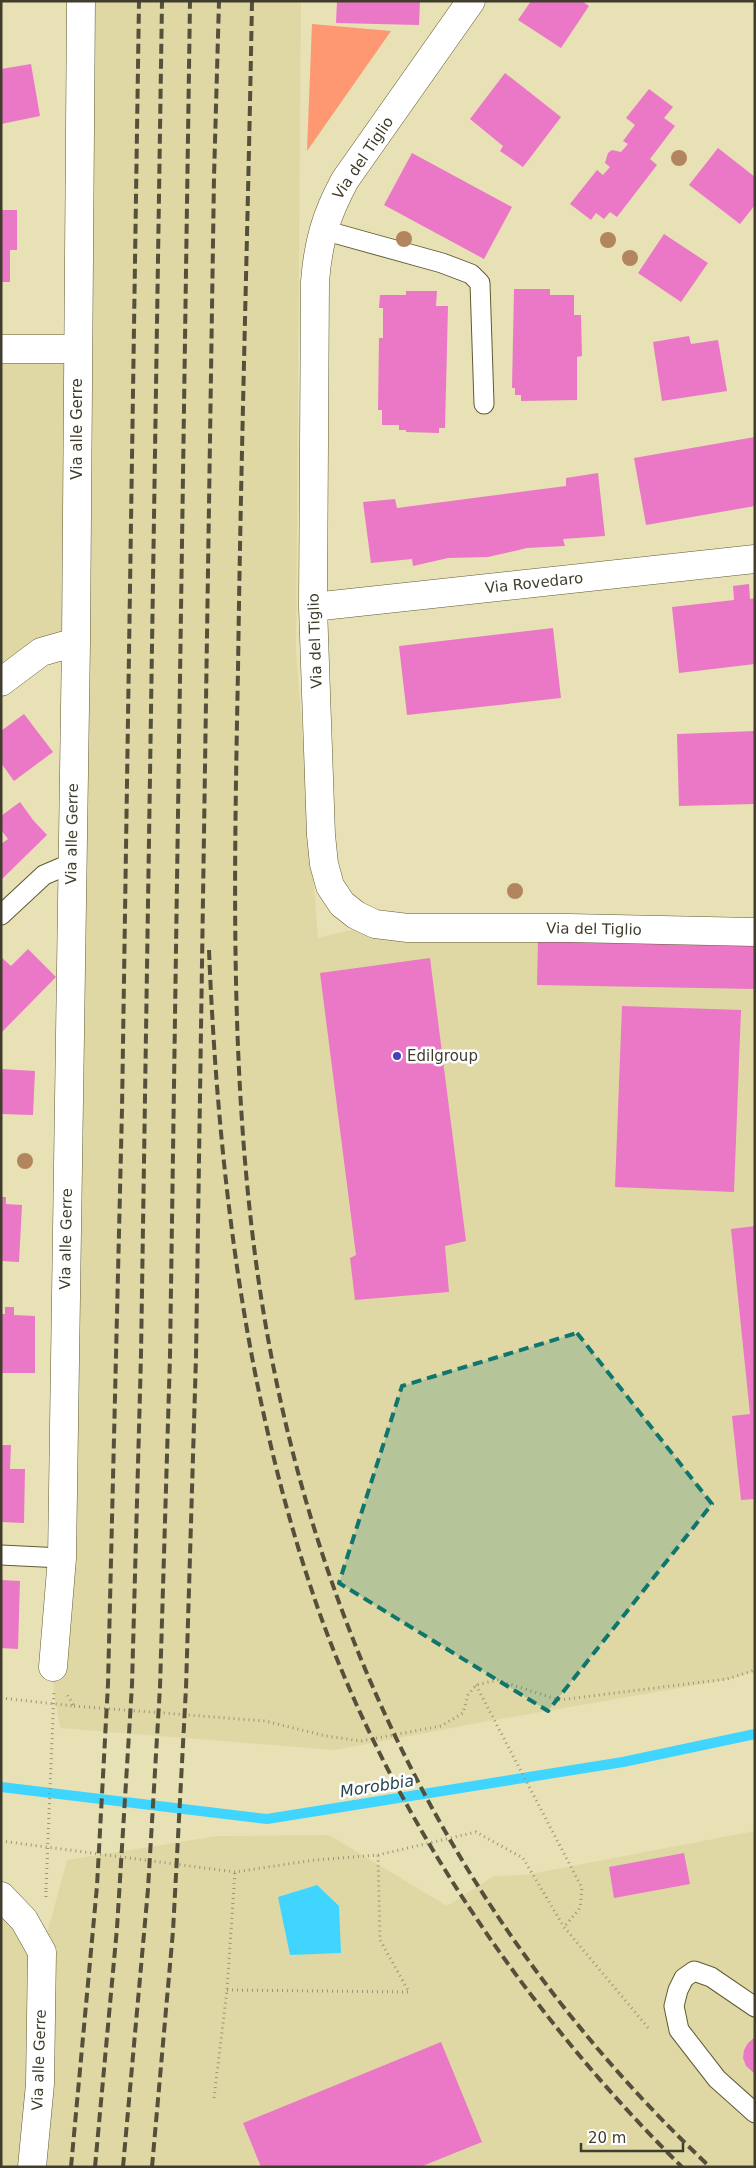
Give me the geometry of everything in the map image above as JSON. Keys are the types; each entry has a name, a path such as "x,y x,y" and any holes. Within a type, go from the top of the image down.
{"street":[{"name":"Via alle Gerre","path":"54,1679 62,1558 76,642 81,1"},
{"name":"Via del Tiglio","path":"471,1 345,180 330,207 317,251 315,282 313,607 324,864 330,886 342,904 356,915 375,924 408,928 569,928 755,932"},
{"path":"1,349 78,349"},
{"name":"Via Rovedaro","path":"313,607 755,559"},
{"path":"1,682 41,652 76,642"},
{"name":"Via alle Gerre","path":"1,1896 24,1920 42,1952 40,2084 32,2167"}],"lane":[{"path":"323,230 442,263 471,274 480,283 484,404"},
{"path":"1,915 44,875 72,862"},
{"path":"1,1555 62,1558"},
{"path":"755,2007 711,1977 694,1971 688,1974 681,1982 674,2006 679,2030 699,2058 717,2079 755,2113"}],"path":[{"path":"74,1706 265,1721 326,1736 360,1741 441,1726 463,1713 468,1695 476,1685 497,1680 559,1700 727,1679 755,1670"},
{"path":"46,1889 54,1679"},
{"path":"476,1685 582,1888 580,1908 564,1927"},
{"path":"1,1841 235,1872 315,1860 378,1855 476,1832 523,1858 564,1927 654,2034"},
{"path":"227,1990 409,1992 380,1940 378,1855"},
{"path":"214,2098 227,1990 235,1872"}],"highlighted area":[{"path":"577,1333 712,1504 548,1711 339,1583 402,1386"}],"shaded area":[{"path":"81,1 301,1 296,652 318,938 375,924 755,932 755,1671 731,1679 335,1750 60,1728 54,1691 53,1667 76,642 1,682 1,349 78,349"},
{"path":"312,24 391,31 307,151"},
{"path":"755,1831 755,2167 1,2167 1,1896 42,1952 67,1860 218,1836 329,1835 447,1906 494,1876 525,1875"}],"water":[{"path":"317,1885 339,1906 341,1953 290,1955 278,1897"}],"building":[{"path":"337,1 420,1 419,25 336,23"},
{"path":"531,1 582,1 589,6 561,48 518,20"},
{"path":"31,64 40,116 1,124 1,69"},
{"path":"505,73 561,117 523,167 500,151 503,146 470,119"},
{"path":"649,89 673,107 664,118 675,126 650,159 657,165 617,217 610,212 604,219 596,213 591,220 570,204 597,170 603,175 610,167 605,163 608,153 612,150 621,152 628,144 623,141 635,125 626,118"},
{"path":"718,148 755,177 755,205 740,224 689,185"},
{"path":"412,153 512,207 484,259 384,205"},
{"path":"1,210 17,210 17,250 10,250 10,282 1,282"},
{"path":"664,234 708,263 681,302 638,273"},
{"path":"514,289 550,289 550,295 574,295 574,315 581,315 582,356 577,357 577,400 521,401 521,395 515,395 515,388 512,388"},
{"path":"406,291 437,291 436,306 448,306 445,428 439,428 439,433 406,432 406,430 399,430 399,425 382,425 382,410 378,410 379,338 383,338 383,308 379,308 380,295 406,295"},
{"path":"689,336 691,344 718,340 727,391 662,401 653,342"},
{"path":"755,437 755,506 646,525 634,458"},
{"path":"598,473 605,536 563,539 565,546 527,548 488,557 448,558 413,566 412,559 371,563 363,502 395,499 397,508 566,486 566,478"},
{"path":"749,584 750,599 755,598 755,664 679,673 672,607 734,600 733,586"},
{"path":"553,628 561,698 407,715 399,646"},
{"path":"24,714 53,752 14,781 1,763 1,731"},
{"path":"755,731 755,804 679,806 677,734"},
{"path":"20,802 47,835 1,880 1,844 8,839 1,830 1,816"},
{"path":"538,940 755,945 755,989 537,985"},
{"path":"28,949 56,977 1,1033 1,957 11,966"},
{"path":"430,958 466,1241 445,1246 449,1292 355,1300 350,1258 356,1255 320,973"},
{"path":"622,1006 741,1010 734,1192 615,1187"},
{"path":"1,1069 35,1071 33,1115 1,1114"},
{"path":"1,1197 6,1197 6,1204 22,1205 19,1262 1,1261"},
{"path":"755,1226 755,1499 741,1500 732,1416 750,1414 731,1229"},
{"path":"5,1307 14,1307 14,1315 35,1316 35,1373 1,1373 1,1314 5,1314"},
{"path":"1,1445 11,1445 10,1469 25,1469 24,1523 1,1522"},
{"path":"1,1580 20,1581 18,1649 1,1648"},
{"path":"684,1853 690,1884 614,1898 609,1867"},
{"path":"755,2037 755,2074 746,2066 743,2058 744,2050 748,2043"},
{"path":"441,2042 482,2142 420,2167 261,2167 243,2123"}],"waterway":[{"name":"Morobbia","path":"1,1787 267,1819 623,1762 755,1734"}],"railway":[{"path":"71,2167 97,1886 108,1684 122,1109 139,1"},
{"path":"95,2167 117,1928 132,1685 141,1355 162,1"},
{"path":"123,2167 148,1889 160,1687 170,1356 190,1"},
{"path":"152,2167 173,1931 186,1688 196,1357 214,177 219,1"},
{"path":"252,1 235,828 236,987 244,1146 251,1225 262,1303 286,1426 320,1546 362,1661 413,1772 474,1879 543,1981 622,2077 710,2167"},
{"path":"209,950 219,1115 239,1279 253,1360 270,1441 290,1521 315,1600 345,1678 380,1755 421,1830 467,1904 516,1975 569,2043 624,2107 682,2167"}],"place":[{"name":"Edilgroup","path":"397,1056"}]}
